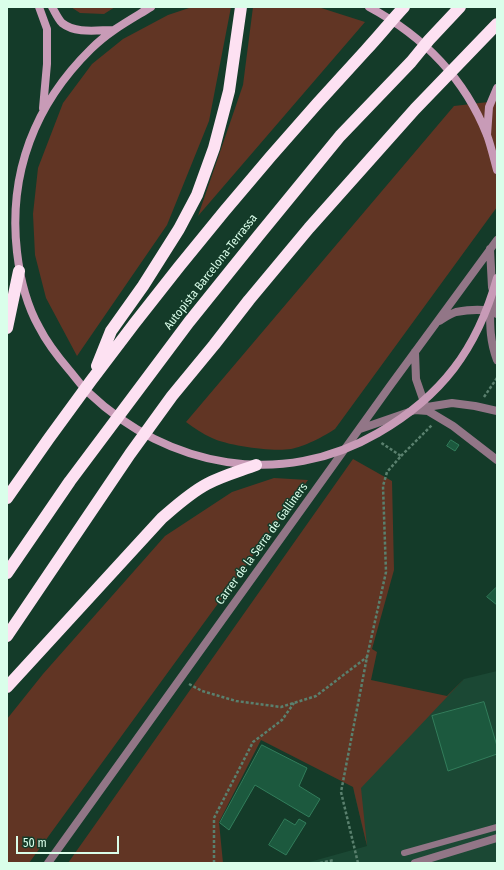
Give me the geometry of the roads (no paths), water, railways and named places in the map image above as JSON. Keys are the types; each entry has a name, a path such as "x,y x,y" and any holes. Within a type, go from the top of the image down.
{"highway":[{"path":"91,380 111,331 179,229 196,195 214,148 229,91 241,7"},
{"path":"7,498 91,380 235,198 315,105 404,7"},
{"name":"Autopista Barcelona-Terrassa","path":"7,573 70,480 189,322 340,136 411,62 428,40 460,7"},
{"path":"7,636 130,454 172,396 308,228 415,109 497,24"},
{"path":"7,328 19,271"},
{"path":"7,687 112,571 166,515 183,500 209,484 256,465"}],"street":[{"path":"39,7 47,29 47,64 42,111"},
{"path":"52,7 61,22 77,30 114,30"},
{"path":"151,7 114,30 93,47 73,68 56,90 42,111 23,157 17,189 15,232 19,271 26,298 38,326 54,351 88,392 119,419 150,438 174,449 196,456 225,462 256,465 286,463 317,458 347,448 394,424 414,409 437,389 465,354 480,325 494,303 490,249"},
{"path":"369,7 411,33 446,66 470,100 487,135 497,170"},
{"path":"487,135 489,107 497,88"},
{"name":"Carrer de la Serra de Galliners","path":"48,863 497,240"},
{"path":"497,278 490,329 491,341 497,360"},
{"path":"437,322 455,313 476,310 493,312 497,314"},
{"path":"415,352 416,379 422,399 428,411"},
{"path":"414,409 452,403 497,411"},
{"path":"360,429 415,410 428,411 453,426 497,460"},
{"path":"415,863 497,838"}],"lane":[{"path":"404,853 497,827"}]}
